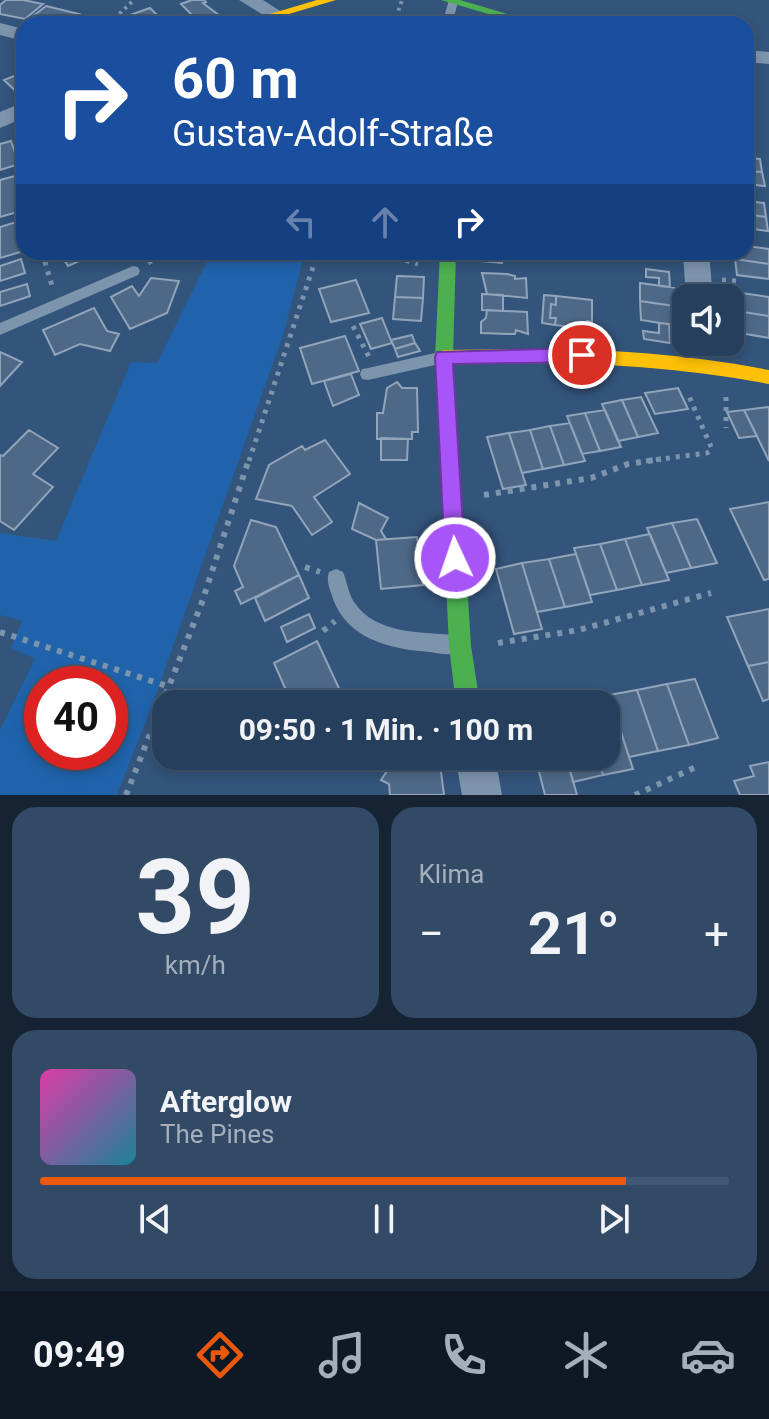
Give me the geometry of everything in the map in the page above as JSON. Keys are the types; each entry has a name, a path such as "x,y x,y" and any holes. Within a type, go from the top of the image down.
{"street":[{"path":"249,0 275,14"},
{"path":"268,16 330,0"},
{"path":"450,1 488,16"},
{"path":"447,260 444,357 460,646 466,690"},
{"path":"697,260 698,284"},
{"path":"444,357 617,354 672,360 689,356"},
{"path":"710,356 769,377"},
{"path":"478,770 482,795"}],"lane":[{"path":"0,329 133,271"},
{"path":"372,373 444,357"},
{"path":"336,578 346,608 357,620 376,631 401,639 460,646"}],"path":[{"path":"117,16 134,0"},
{"path":"44,260 58,306"},
{"path":"126,795 201,605 315,260"},
{"path":"405,260 446,272"},
{"path":"353,326 372,373"},
{"path":"452,499 545,487 591,478 628,464 707,453 712,449 710,441 672,360"},
{"path":"460,646 526,641 711,593"},
{"path":"0,632 167,686"},
{"path":"635,795 698,766"}],"shaded area":[{"path":"208,260 303,260 284,332 158,690 152,690 152,706 128,767 128,666 32,666 35,659 11,648 22,621 0,615 0,533 56,541 131,362 157,363"},
{"path":"24,681 24,770 127,770 117,795 0,795 0,730"}],"building":[{"path":"6,0 43,4 29,16 16,17 0,14 0,5"},
{"path":"204,0 206,2 203,3 220,16 193,16 181,4"},
{"path":"46,6 79,14 77,16 33,16"},
{"path":"150,8 158,16 127,16"},
{"path":"16,75 16,91 4,80"},
{"path":"11,141 16,165 0,170 0,144"},
{"path":"754,159 760,159 762,172 754,172"},
{"path":"754,172 762,172 765,186 754,185"},
{"path":"15,176 16,180 16,212 0,217 0,180"},
{"path":"754,202 764,203 766,217 754,215"},
{"path":"754,215 766,217 768,231 754,229"},
{"path":"16,222 16,253 0,258 0,227"},
{"path":"754,247 769,249 769,264 742,260 754,260"},
{"path":"21,260 25,273 0,281 0,266"},
{"path":"64,260 82,260 68,266"},
{"path":"482,260 502,260 502,263"},
{"path":"735,260 769,264 769,279 737,275"},
{"path":"646,269 669,272 670,287 659,286 659,278 646,277"},
{"path":"482,273 526,278 527,298 487,294"},
{"path":"397,276 424,277 423,298 395,297"},
{"path":"151,278 179,281 167,313 130,329 111,297 132,286 139,296"},
{"path":"356,280 369,313 331,322 319,289"},
{"path":"640,283 672,287 672,306 640,301"},
{"path":"27,284 30,296 0,306 0,292"},
{"path":"744,293 769,297 769,316 744,312"},
{"path":"482,294 503,295 503,311 482,310"},
{"path":"544,295 556,296 556,305 551,304 550,318 556,318 555,325 542,323"},
{"path":"556,296 592,300 592,322 587,321 587,329 555,325 556,318 550,318 551,304 556,305"},
{"path":"395,297 423,298 421,321 393,319"},
{"path":"640,301 672,306 672,325 641,320"},
{"path":"94,308 107,331 119,334 110,351 80,344 55,355 43,330"},
{"path":"487,310 527,312 528,334 516,330 515,334 481,333 481,322 486,318"},
{"path":"744,312 769,316 769,338 746,334"},
{"path":"382,318 392,343 371,349 360,324"},
{"path":"659,323 669,324 670,343 644,339 643,331 659,333"},
{"path":"412,335 415,343 395,349 391,340"},
{"path":"345,336 359,371 312,384 300,348"},
{"path":"415,343 420,351 398,357 395,349"},
{"path":"0,352 22,362 0,386"},
{"path":"351,374 359,395 333,406 324,381"},
{"path":"397,382 402,388 417,388 418,432 412,432 412,439 377,439 377,413 383,413 387,388"},
{"path":"678,388 688,409 655,414 645,393"},
{"path":"641,397 658,433 638,437 622,400"},
{"path":"622,400 638,437 618,441 602,404"},
{"path":"769,407 769,461 744,410"},
{"path":"605,410 621,447 600,451 585,413"},
{"path":"744,410 757,436 739,438 727,412"},
{"path":"585,413 600,451 582,454 567,416"},
{"path":"570,423 585,461 564,465 550,426"},
{"path":"550,426 564,465 543,469 530,430"},
{"path":"29,430 58,448 33,474 53,487 14,530 0,521 0,455 3,456"},
{"path":"530,430 543,469 522,473 509,433"},
{"path":"509,433 526,485 503,489 487,437"},
{"path":"381,438 408,439 407,460 381,460"},
{"path":"325,440 350,474 314,497 332,522 312,535 292,506 256,499 269,465 302,446 305,450"},
{"path":"769,502 769,579 764,580 730,509"},
{"path":"359,503 388,518 381,531 386,539 376,540 352,529"},
{"path":"697,519 717,563 691,568 672,523"},
{"path":"251,520 276,527 299,575 241,604 235,591 243,587 234,566"},
{"path":"672,523 691,568 666,573 647,528"},
{"path":"650,534 669,580 642,585 625,539"},
{"path":"417,537 423,585 381,589 376,540"},
{"path":"625,539 642,585 617,590 600,544"},
{"path":"600,544 617,590 590,595 574,548"},
{"path":"576,554 592,602 565,607 549,559"},
{"path":"549,559 565,607 537,612 522,563"},
{"path":"522,563 542,629 514,634 496,569"},
{"path":"299,575 309,598 265,621 255,598"},
{"path":"769,609 769,662 748,666 727,617"},
{"path":"309,614 315,628 287,642 281,627"},
{"path":"317,641 340,690 286,690 274,663"},
{"path":"769,662 769,699 763,701 748,666"},
{"path":"695,679 718,738 689,745 667,684"},
{"path":"667,684 689,745 658,751 637,690"},
{"path":"637,690 658,751 629,757 620,729 620,693"},
{"path":"620,729 633,769 603,775 601,770 620,770"},
{"path":"769,762 769,795 740,795 734,781 754,776 750,766"},
{"path":"388,770 441,770 444,795 390,795 389,784 381,780"},
{"path":"539,770 570,770 577,795 545,795"},
{"path":"570,770 601,770 603,775 573,782"}],"traffic: fast":[{"path":"447,0 506,16"},
{"path":"448,260 444,357 460,646 466,690"}],"traffic: slow":[{"path":"271,16 330,0"},
{"path":"444,357 526,355 648,359 769,377"}],"route":[{"path":"455,558 444,357 582,355"}]}
